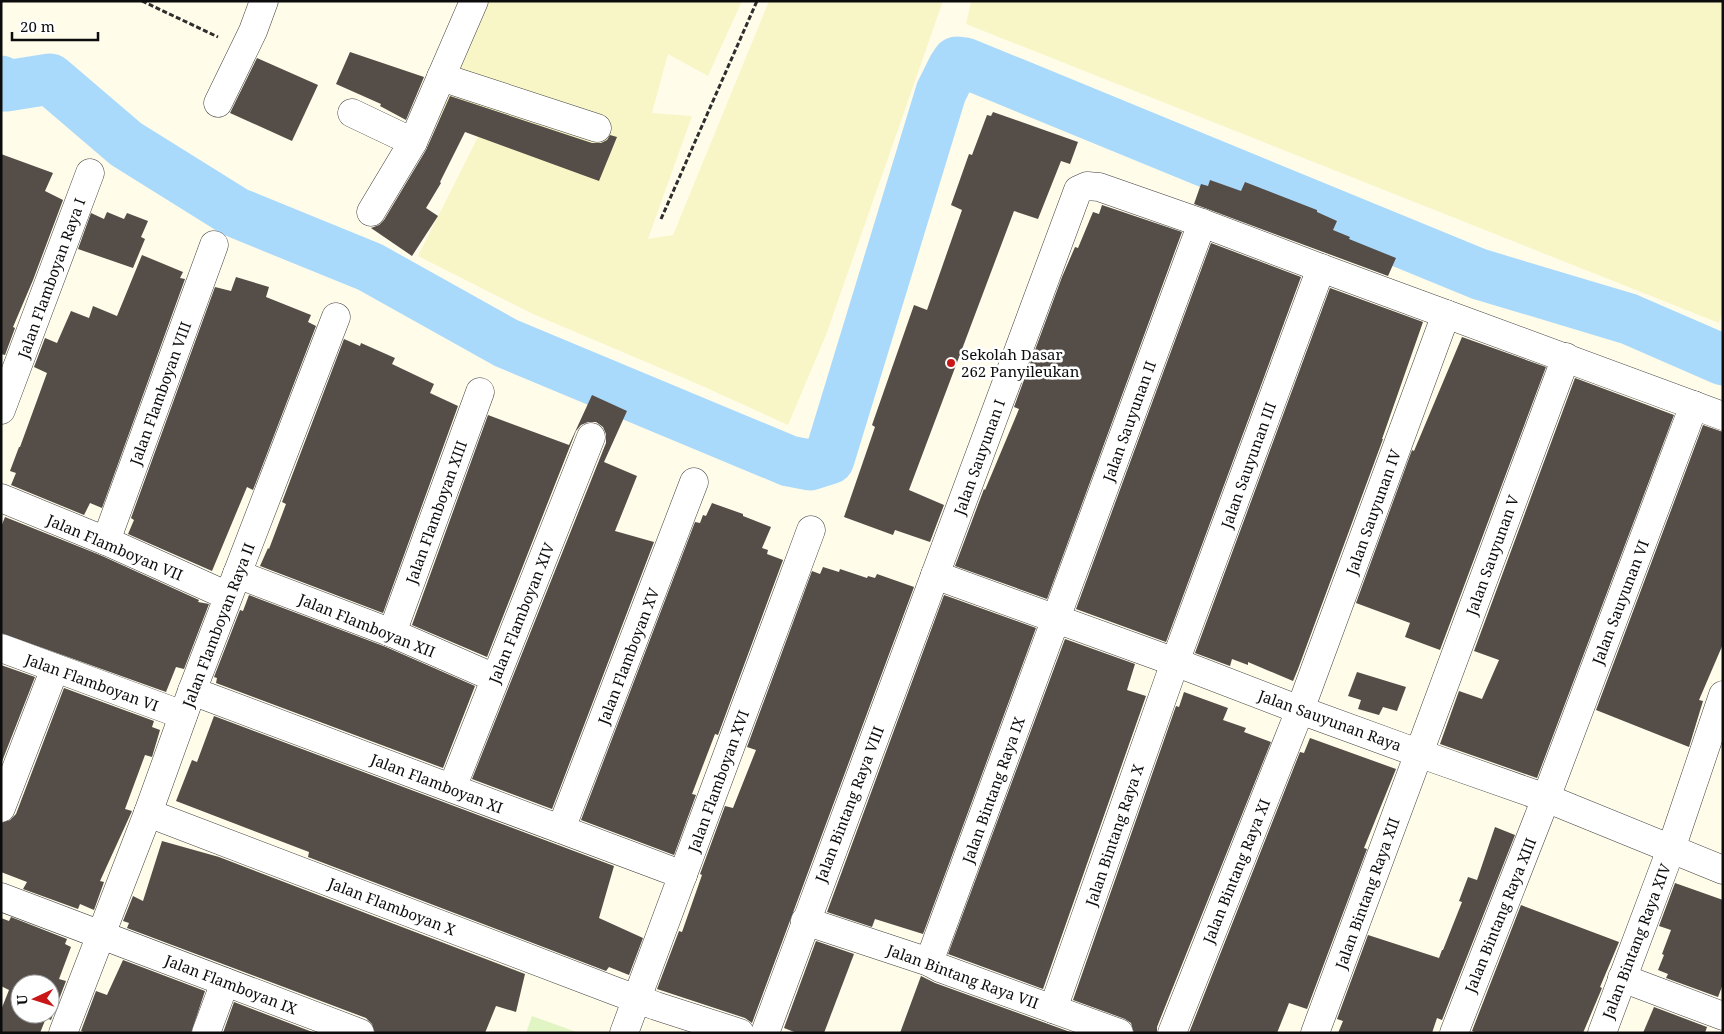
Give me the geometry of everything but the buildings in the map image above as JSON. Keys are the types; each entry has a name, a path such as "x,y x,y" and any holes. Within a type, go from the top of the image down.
{"street":[{"path":"218,103 244,49 264,1"},
{"path":"371,212 413,142 474,1"},
{"path":"442,77 597,128"},
{"path":"352,113 413,142"},
{"name":"Jalan Flamboyan Raya I","path":"1,410 90,173"},
{"name":"Jalan Sauyunan I","path":"935,575 1078,190 1087,186 1099,187 1202,223"},
{"path":"1202,223 1723,416"},
{"name":"Jalan Sauyunan II","path":"1057,618 1202,223"},
{"name":"Jalan Flamboyan VIII","path":"106,541 214,246"},
{"name":"Jalan Sauyunan III","path":"1175,662 1320,268"},
{"name":"Jalan Sauyunan IV","path":"1300,710 1446,314"},
{"name":"Jalan Flamboyan Raya II","path":"63,1033 148,813 187,703 336,316"},
{"name":"Jalan Sauyunan V","path":"1418,753 1566,357"},
{"name":"Jalan Flamboyan XIII","path":"392,633 480,392"},
{"name":"Jalan Sauyunan VI","path":"1546,798 1694,405"},
{"name":"Jalan Flamboyan XIV","path":"452,788 591,438"},
{"name":"Jalan Flamboyan XV","path":"561,829 694,482"},
{"name":"Jalan Flamboyan VII","path":"1,498 106,541 232,585"},
{"name":"Jalan Flamboyan XVI","path":"624,1033 811,530"},
{"name":"Jalan Sauyunan Raya","path":"935,575 1057,618 1300,710 1546,798 1723,870"},
{"name":"Jalan Bintang Raya VIII","path":"765,1033 935,575"},
{"name":"Jalan Flamboyan XII","path":"232,585 392,633 495,678"},
{"name":"Jalan Bintang Raya IX","path":"929,962 1057,618"},
{"name":"Jalan Flamboyan VI","path":"1,648 56,668 187,703"},
{"name":"Jalan Bintang Raya X","path":"1053,1008 1175,662"},
{"path":"1,808 56,668"},
{"name":"Jalan Bintang Raya XIV","path":"1602,1033 1671,850 1722,700"},
{"name":"Jalan Flamboyan XI","path":"187,703 452,788 683,875"},
{"name":"Jalan Bintang Raya XI","path":"1172,1033 1300,710"},
{"name":"Jalan Bintang Raya XII","path":"1315,1033 1418,753"},
{"name":"Jalan Bintang Raya XIII","path":"1454,1033 1546,798"},
{"name":"Jalan Flamboyan X","path":"148,813 637,998 740,1033"},
{"name":"Jalan Flamboyan IX","path":"1,896 348,1031"},
{"name":"Jalan Bintang Raya VII","path":"805,922 929,962 940,968 1119,1033"},
{"path":"1622,978 1723,1016"},
{"path":"206,1033 225,982"}],"path":[{"path":"142,1 244,49"},
{"path":"661,218 757,1"}],"shaded area":[{"path":"482,1 742,1 708,76 668,54 652,113 692,116 648,239 673,235 769,1 943,1 826,335 788,425 700,385 533,314 418,256 481,131 430,118"},
{"path":"971,1 1723,1 1723,310 1719,323 966,24"}],"green space":[{"path":"532,1016 579,1033 526,1033"}],"waterway":[{"path":"1,81 6,86 50,79 126,144 235,212 370,267 506,343 789,461 810,465 829,459 941,92 957,62 965,63 1479,274 1629,319 1723,360"}],"place":[{"name":"Sekolah Dasar 262 Panyileukan","path":"951,363"}]}
